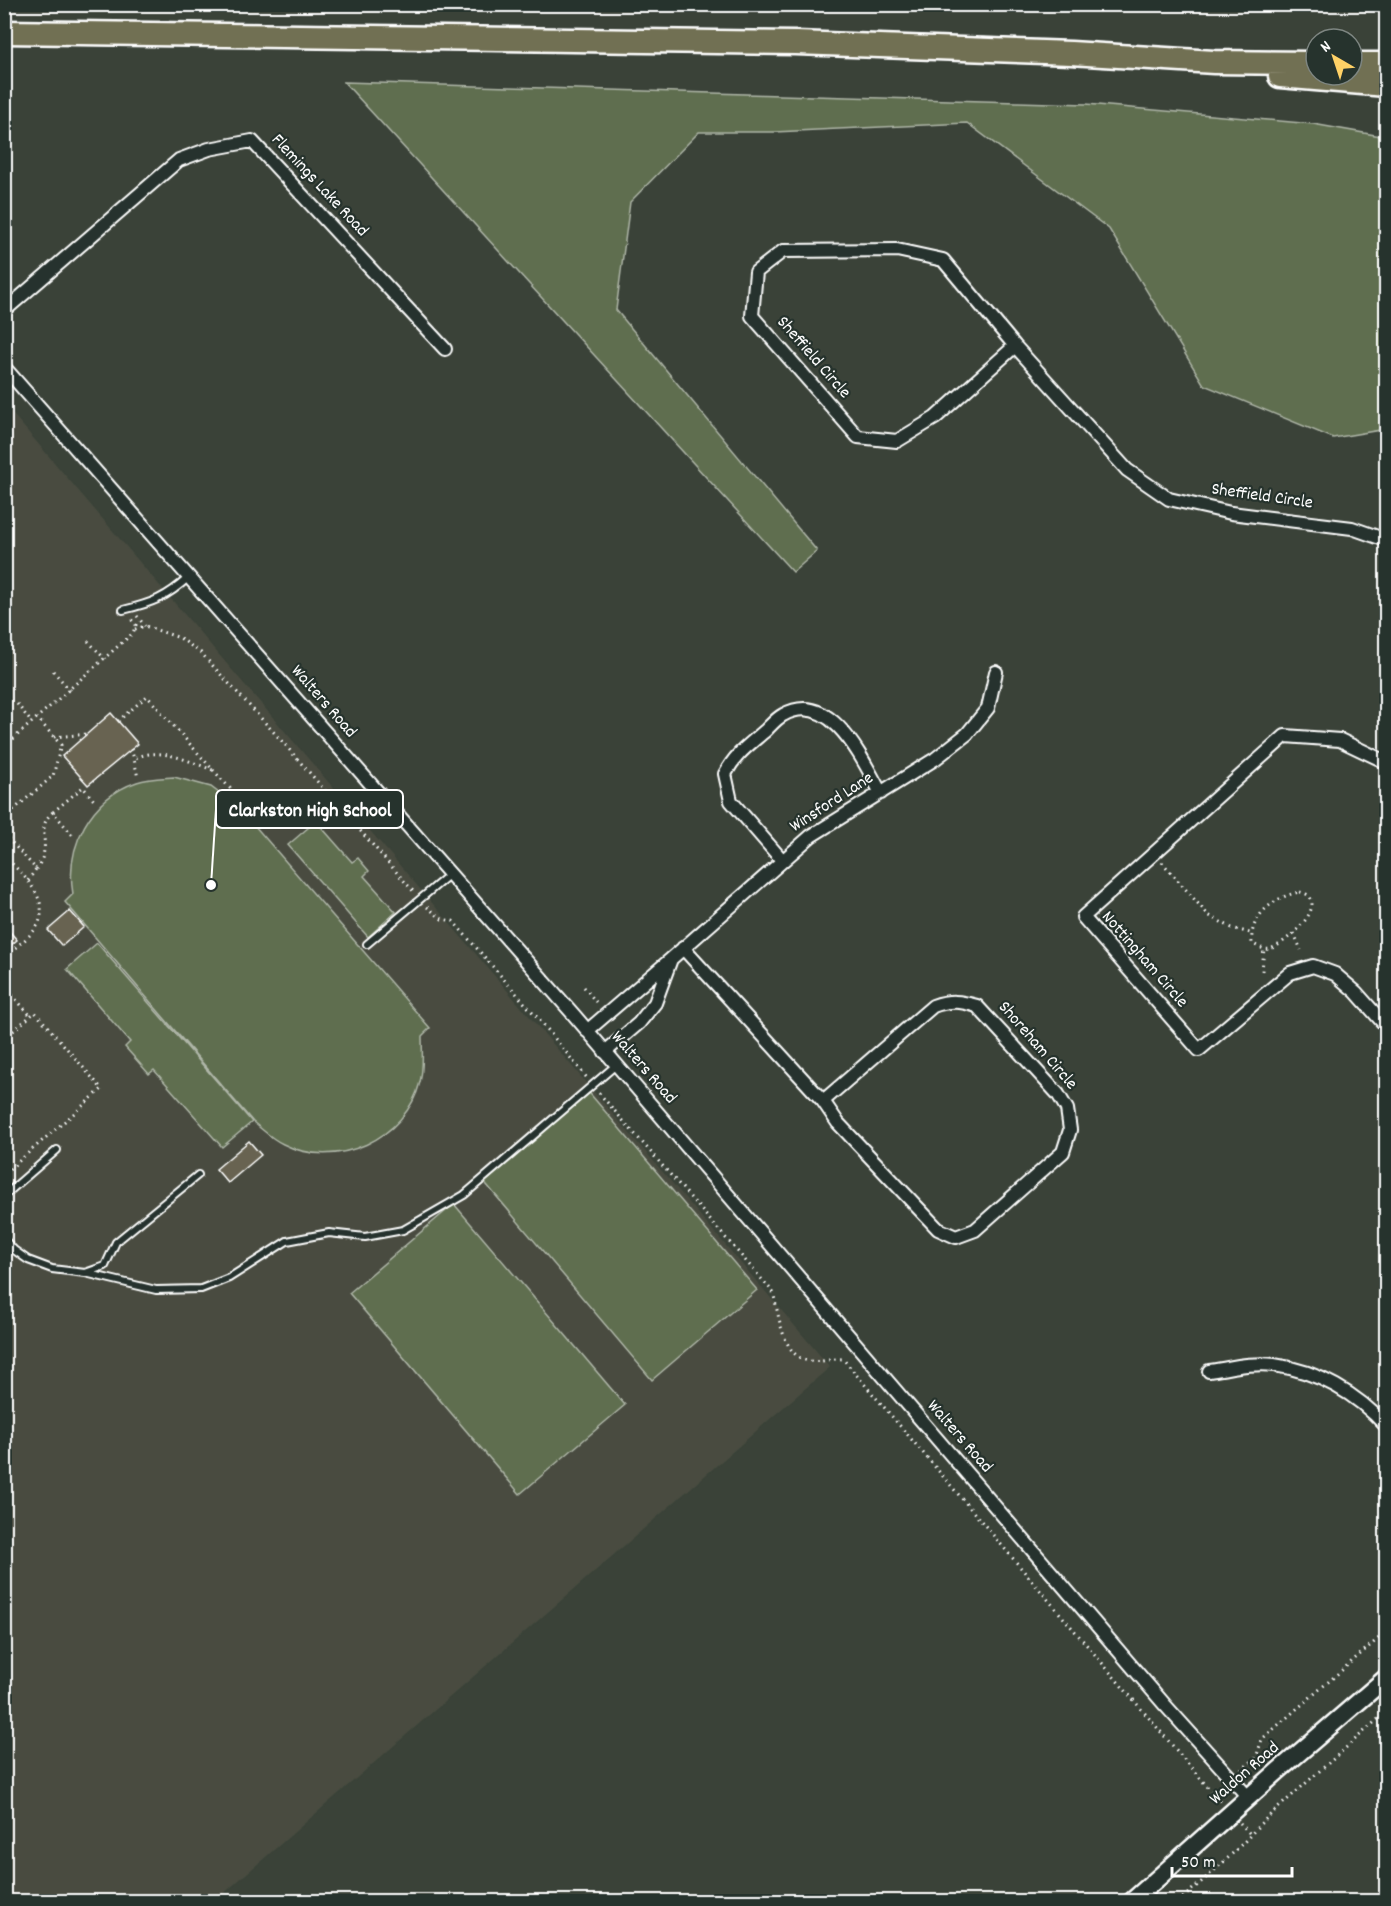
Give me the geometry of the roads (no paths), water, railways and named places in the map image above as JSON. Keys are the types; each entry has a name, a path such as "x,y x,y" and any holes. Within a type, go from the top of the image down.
{"highway":[{"path":"4,32 796,43 1071,53 1214,62 1304,63"},
{"path":"1214,62 1264,75 1386,85"},
{"path":"1364,63 1386,64"}],"street":[{"name":"Flemings Lake Road","path":"4,311 179,160 209,148 252,141 445,350"},
{"name":"Sheffield Circle","path":"1016,346 935,418 897,441 858,437 752,316 756,272 783,251 897,250 943,260 1127,470 1169,499 1231,513 1352,528 1386,540"},
{"name":"Walters Road","path":"4,368 587,1031 1165,1705 1248,1797"},
{"name":"Winsford Lane","path":"587,1031 811,836 935,759 967,734 988,708 996,672"},
{"path":"782,860 731,801 725,774 733,758 783,715 804,708 822,714 840,726 856,749 880,793"},
{"name":"Nottingham Circle","path":"1386,762 1340,740 1285,736 1083,917 1199,1050 1290,973 1313,966 1335,974 1356,992 1386,1026"},
{"name":"Shoreham Circle","path":"683,948 823,1101 838,1123 938,1229 957,1237 975,1230 1063,1152 1070,1130 1067,1109 1058,1094 977,1006 962,1001 947,1001 933,1006 823,1101"},
{"name":"Winsford Lane","path":"605,1052 639,1023 655,1003 671,959"},
{"path":"1209,1371 1273,1364 1305,1372 1335,1383 1386,1426"},
{"name":"Waldon Road","path":"1131,1902 1386,1678"}],"lane":[{"path":"123,610 155,602 189,578"},
{"path":"367,944 450,874"},
{"path":"4,1239 28,1260 52,1269 86,1273 156,1290 201,1289 228,1278 287,1241 329,1233 365,1237 403,1230 464,1195 616,1065"},
{"path":"4,1196 57,1150"},
{"path":"86,1273 105,1266 116,1242 198,1174"}],"place":[{"name":"Clarkston High School","path":"211,885"}]}
